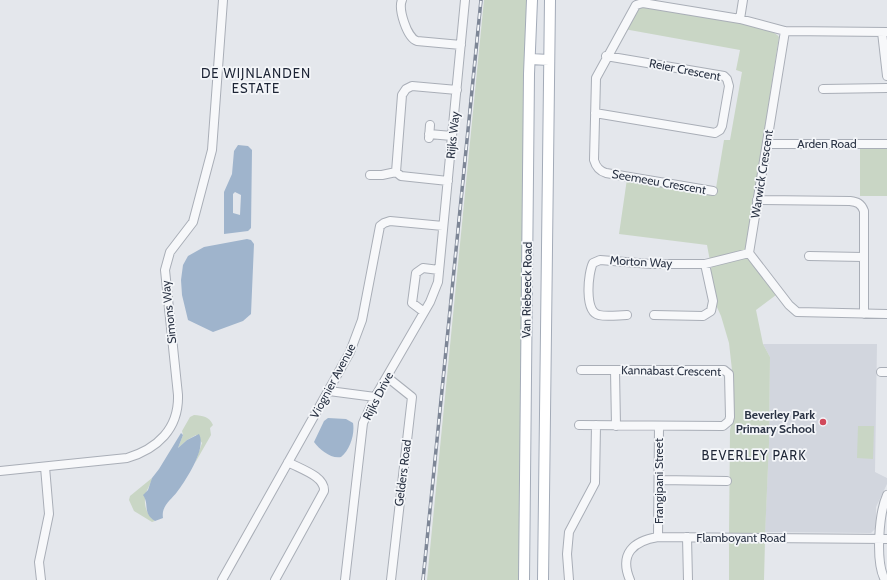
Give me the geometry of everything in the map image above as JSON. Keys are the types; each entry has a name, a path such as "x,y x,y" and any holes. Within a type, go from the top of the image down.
{"main road":[{"name":"Van Riebeeck Road","path":"524,580 527,273 532,0"},
{"name":"Van Riebeeck Road","path":"543,580 550,0"},
{"path":"530,59 549,60"},
{"path":"527,273 546,275"},
{"path":"525,481 543,482"}],"street":[{"name":"Simons Way","path":"0,471 120,460 140,454 153,448 162,440 175,418 178,395 164,270 170,252 193,222 212,150 223,0"},
{"path":"402,0 401,8 408,35 412,39 417,41 461,45"},
{"name":"Rijks Way","path":"439,270 465,0"},
{"path":"740,20 743,0"},
{"name":"Seemeeu Crescent","path":"713,191 600,170 594,160 596,78 606,56 639,2 740,20 785,31"},
{"path":"785,31 884,32 887,76"},
{"name":"Warwick Crescent","path":"749,253 785,31"},
{"name":"Reier Crescent","path":"595,113 715,133 720,130 722,126 729,86 727,79 724,76 606,56"},
{"path":"396,172 402,95 404,91 412,86 457,90"},
{"path":"823,89 887,88"},
{"path":"430,125 429,136 452,136"},
{"name":"Arden Road","path":"767,144 887,144"},
{"path":"370,175 382,175 396,172"},
{"path":"396,172 401,176 448,181"},
{"path":"757,200 850,201 859,203 864,211 864,314"},
{"name":"Viognier Avenue","path":"222,580 350,352 362,320 380,226 388,221 443,226"},
{"path":"749,253 793,310 802,313 887,314"},
{"name":"Morton Way","path":"627,315 599,315 594,313 590,307 589,271 593,263 600,260 651,264 705,264 749,253"},
{"path":"809,256 863,257"},
{"path":"654,315 703,316 711,311 713,301 705,264"},
{"path":"424,312 412,303 416,273 423,268 439,270"},
{"name":"Rijks Drive","path":"345,580 362,427 375,397 435,292 439,270"},
{"name":"Kannabast Crescent","path":"579,425 723,426 727,424 730,416 729,374 724,370 581,370"},
{"path":"615,370 616,426"},
{"name":"Gelders Road","path":"387,378 412,397 391,580"},
{"path":"329,391 375,397"},
{"path":"569,580 568,554 570,532 595,483 596,426"},
{"name":"Frangipani Street","path":"658,537 659,426"},
{"path":"275,580 324,491 324,486 320,480 288,462"},
{"path":"41,580 40,562 49,514 45,467"},
{"path":"659,480 727,481"},
{"path":"884,580 880,566 884,539 882,510 887,495"},
{"name":"Flamboyant Road","path":"630,580 626,564 630,551 639,542 658,537 884,539"},
{"path":"687,537 688,580"}],"shaded area":[{"name":"Beverley Park Primary School","path":"763,344 877,344 875,472 887,478 887,484 876,507 876,528 871,533 765,532 769,444 770,357"}],"green space":[{"path":"484,0 528,0 521,580 427,580"},
{"path":"641,6 737,22 771,32 779,37 746,248 742,253 710,261 707,245 619,234 627,179 715,194 724,140 730,140 742,72 736,70 740,50 624,29 635,11"},
{"path":"860,148 887,149 887,196 860,196"},
{"path":"747,257 776,295 756,310 763,344 770,357 769,444 765,536 729,535 730,430 733,417 733,379 729,343 716,305 710,270 713,265"},
{"path":"194,415 208,418 213,425 210,428 211,435 195,463 202,443 196,435 187,440 178,448 183,435 182,431 190,417"},
{"path":"858,426 874,426 873,459 857,458"},
{"path":"152,478 146,493 145,501 149,516 155,521 152,522 134,511 129,500 130,496"},
{"path":"729,541 765,541 764,580 729,580"}],"water":[{"path":"238,145 248,146 252,150 251,228 248,231 224,234 224,192 232,174 234,151","holes":["235,192 241,195 240,215 233,213 233,194"]},
{"path":"247,239 251,240 254,244 251,314 243,321 213,332 188,320 182,295 181,280 183,265 188,256 204,247"},
{"path":"328,418 346,419 353,423 351,442 341,457 333,457 319,448 314,442 324,421"},
{"path":"181,433 183,435 178,448 187,440 199,434 201,440 198,455 185,480 165,507 163,518 155,521 147,512 146,502 143,495 148,490 152,478"}],"railway":[{"path":"423,580 481,0"}],"place":[{"name":"Beverley Park Primary School","path":"823,422"}],"district":[{"name":"DE WIJNLANDEN ESTATE","path":"256,80"},
{"name":"BEVERLEY PARK","path":"754,455"}]}
